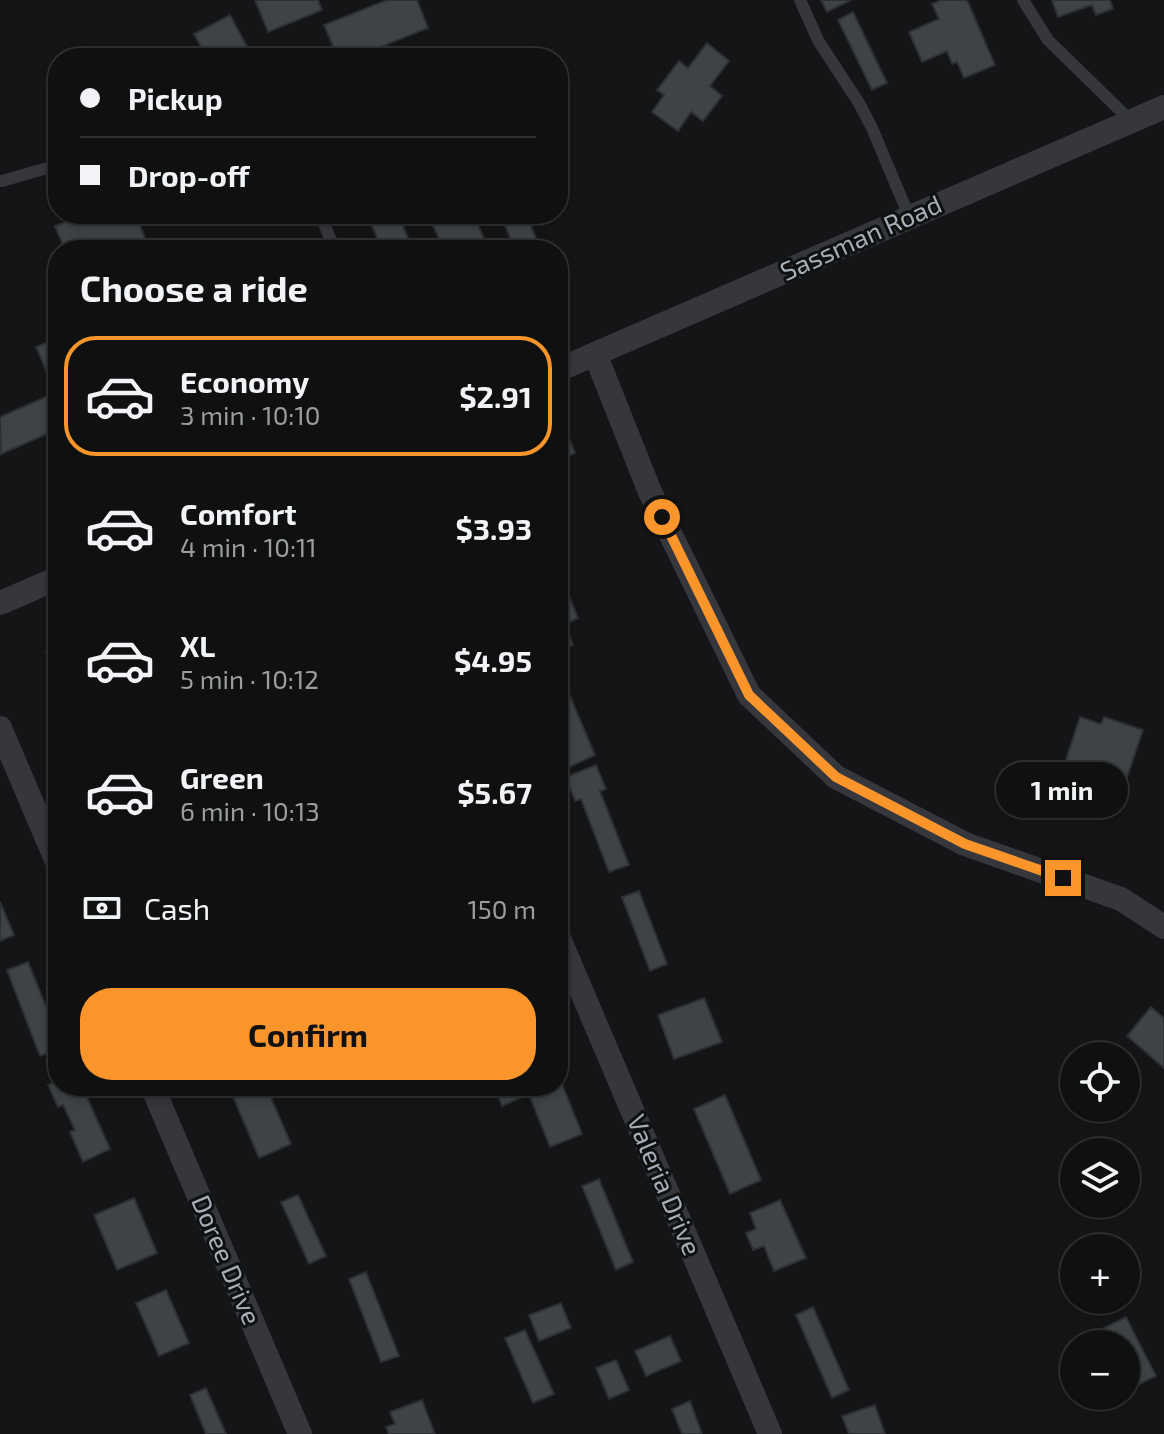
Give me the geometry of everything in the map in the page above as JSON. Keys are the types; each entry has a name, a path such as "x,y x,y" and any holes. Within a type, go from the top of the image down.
{"street":[{"name":"Sassman Road","path":"568,366 1164,107"},
{"path":"596,356 650,492 749,695 836,777 965,844 1121,899 1164,927"},
{"path":"0,603 48,582"},
{"path":"0,728 48,841"},
{"name":"Valeria Drive","path":"568,959 770,1434"},
{"name":"Doree Drive","path":"156,1096 300,1434"}],"lane":[{"path":"800,0 819,42 872,128 909,216"},
{"path":"1023,0 1048,40 1131,121"},
{"path":"2,181 48,168"}],"building":[{"path":"255,0 318,0 322,10 268,32"},
{"path":"387,0 417,0 428,28 378,48 334,48 324,25"},
{"path":"821,0 851,0 827,12"},
{"path":"941,0 967,0 995,65 964,78 957,62 952,64 947,51 922,62 909,32 939,19 932,4"},
{"path":"1052,0 1110,0 1113,9 1096,15 1092,5 1058,17"},
{"path":"853,12 887,83 872,90 838,20"},
{"path":"230,15 248,48 202,48 194,34"},
{"path":"707,43 729,61 710,86 722,96 703,121 691,112 678,131 652,112 664,95 657,90 679,61 688,68"},
{"path":"140,224 146,240 61,240 55,226"},
{"path":"371,224 402,224 409,240 378,240"},
{"path":"432,224 477,224 485,240 440,240"},
{"path":"504,224 530,224 537,240 511,240"},
{"path":"48,342 48,375 36,347"},
{"path":"48,396 48,433 1,454 0,417"},
{"path":"568,436 575,453 568,456"},
{"path":"568,594 578,618 568,623"},
{"path":"568,692 595,755 568,768"},
{"path":"1080,717 1101,724 1104,717 1143,730 1116,810 1056,790"},
{"path":"596,765 606,789 600,791 629,865 609,872 581,799 575,801 568,776"},
{"path":"639,891 667,964 650,971 622,897"},
{"path":"0,902 14,935 0,941"},
{"path":"28,962 48,1011 48,1053 40,1056 7,970"},
{"path":"704,998 722,1042 674,1059 658,1015"},
{"path":"1151,1007 1164,1018 1164,1068 1140,1047 1140,1042 1134,1042 1127,1036"},
{"path":"725,1095 761,1180 730,1194 694,1109"},
{"path":"53,1096 86,1096 110,1149 83,1162 70,1132 75,1130 63,1105 58,1107"},
{"path":"233,1096 270,1096 291,1144 259,1158"},
{"path":"498,1096 525,1096 502,1106"},
{"path":"567,1096 582,1134 550,1147 530,1097"},
{"path":"599,1179 633,1262 616,1270 582,1186"},
{"path":"298,1195 326,1256 309,1264 281,1202"},
{"path":"134,1198 157,1253 117,1270 94,1215"},
{"path":"780,1200 806,1258 774,1271 764,1246 753,1250 746,1233 756,1229 750,1213"},
{"path":"366,1272 399,1356 381,1362 349,1279"},
{"path":"166,1290 189,1343 159,1356 136,1303"},
{"path":"561,1303 571,1328 539,1341 529,1315"},
{"path":"813,1307 849,1390 832,1398 796,1315"},
{"path":"1126,1317 1133,1330 1100,1330"},
{"path":"525,1330 554,1394 533,1403 505,1338"},
{"path":"670,1336 681,1361 646,1376 635,1351"},
{"path":"1140,1345 1156,1376 1140,1384"},
{"path":"616,1360 629,1390 609,1399 596,1368"},
{"path":"206,1388 226,1434 206,1434 190,1395"},
{"path":"422,1400 435,1434 389,1434 386,1427 395,1424 390,1412"},
{"path":"690,1401 702,1434 682,1434 672,1409"},
{"path":"875,1405 885,1434 849,1434 842,1416"}],"route":[{"path":"662,517 749,695 836,777 965,844 1063,878"}]}
